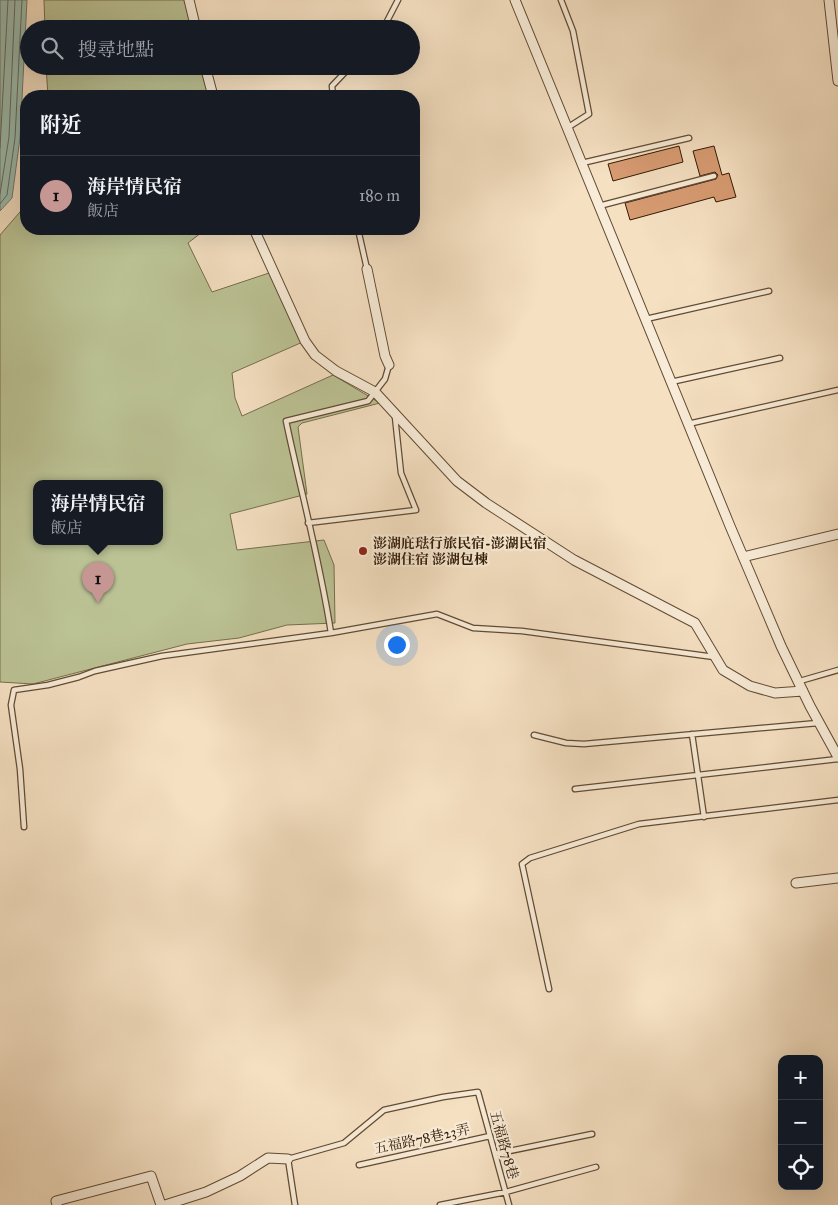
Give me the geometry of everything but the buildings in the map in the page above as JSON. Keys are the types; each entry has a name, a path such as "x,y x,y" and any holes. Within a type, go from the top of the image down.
{"street":[{"path":"189,0 194,20"},
{"path":"515,0 580,164 646,319 743,557 781,646 800,681 818,723 838,758"},
{"path":"829,0 838,81"},
{"path":"207,75 211,90"},
{"path":"257,235 304,342 315,355 336,371 375,392 394,410 458,481 486,503 574,560 695,623 723,670 750,686 775,693 803,691"},
{"path":"367,269 385,356 389,364"},
{"path":"743,557 838,534"},
{"path":"796,883 838,878"},
{"path":"58,1205 56,1201 151,1176 163,1205 206,1192 240,1176 268,1158 288,1159"}],"lane":[{"path":"388,20 398,0"},
{"path":"561,0 572,31 589,114 567,128"},
{"path":"332,90 332,86 342,75"},
{"path":"580,164 689,138"},
{"path":"599,206 714,176"},
{"path":"359,235 367,269"},
{"path":"646,319 769,292"},
{"path":"671,382 780,358"},
{"path":"331,633 321,570 308,523 286,421 368,401 385,379 389,364"},
{"path":"688,424 838,390"},
{"path":"308,523 416,510 401,473 394,410"},
{"path":"24,827 20,769 10,705 14,690 56,683 95,671 162,656 331,633 437,614 473,628 522,631 714,657"},
{"path":"800,681 838,670"},
{"path":"534,735 584,744 818,723"},
{"path":"692,734 696,775 704,817"},
{"path":"575,789 838,758"},
{"path":"549,989 522,864 530,858 639,824 838,800"},
{"name":"五福路78巷","path":"288,1159 344,1143 384,1110 443,1097 478,1092 509,1205"},
{"path":"495,1154 592,1134"},
{"name":"五福路78巷23弄","path":"359,1164 490,1136"},
{"path":"288,1159 295,1205"},
{"path":"440,1205 506,1192 596,1166"}],"green space":[{"path":"44,0 189,0 195,20 45,20"},
{"path":"47,75 209,75 213,90 48,90"},
{"path":"20,212 20,235 198,235 188,243 212,292 272,272 305,341 232,373 235,398 242,416 333,375 380,403 302,423 298,427 307,494 230,514 237,550 324,540 334,565 335,623 287,625 239,638 187,644 33,684 0,682 0,235"}],"water":[{"path":"0,0 27,0 26,20 20,20 20,75 23,75 22,90 20,90 20,138 12,198 0,211"}],"place":[{"name":"澎湖庇琺行旅民宿-澎湖民宿 澎湖住宿 澎湖包棟","path":"363,551"},
{"name":"海岸情民宿","path":"98,603"}]}
